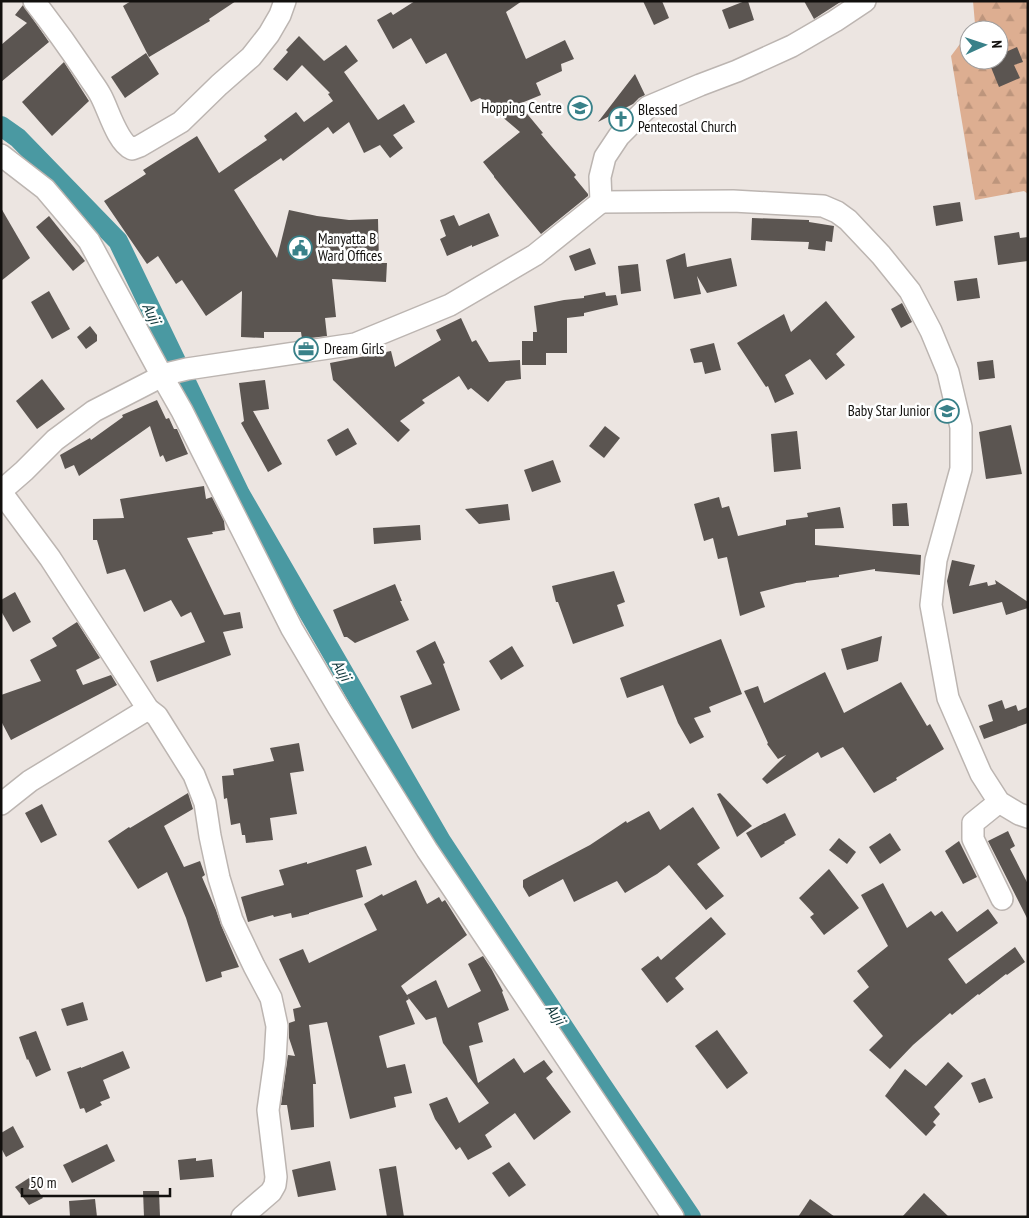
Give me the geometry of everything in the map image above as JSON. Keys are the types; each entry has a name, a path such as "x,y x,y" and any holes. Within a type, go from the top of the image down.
{"street":[{"path":"34,1 80,63 100,95 126,146 132,149 181,122 219,85 252,57 269,34 280,15 285,1"},
{"path":"601,202 600,177 605,157 619,136 648,107 737,71 792,46 865,1"},
{"path":"1,155 45,189 88,241 164,375 292,629 338,707 426,850 673,1217"},
{"path":"242,1217 271,1192 275,1185 276,1177 268,1110 278,1026 271,998 232,920 219,878 205,803 194,775 157,716 148,709 50,558 1,492 55,440 94,411 164,375 187,369 355,344 450,305 535,255 601,202 733,201 823,206 837,212 848,220 881,255 910,291 931,331 948,372 961,427 961,469 936,560 931,605 948,698 981,774 999,802 1028,817"},
{"path":"1,804 30,781 148,709"},
{"path":"999,802 973,823 973,839 1002,899"}],"green space":[{"path":"973,1 1028,1 1028,194 1024,191 975,200 951,56 959,45 959,70 1009,70 1009,20 975,20"}],"building":[{"path":"131,1 236,1 209,19 210,21 149,57 123,6"},
{"path":"415,1 522,1 506,12 526,59 565,40 574,59 561,64 562,71 536,83 541,95 519,104 543,133 541,134 576,175 574,177 588,196 541,234 483,162 520,132 480,98 471,102 446,53 426,64 411,38 393,49 377,20 391,12 393,15"},
{"path":"643,1 662,1 669,18 654,25"},
{"path":"748,1 754,20 729,29 722,10"},
{"path":"804,1 842,1 814,19"},
{"path":"23,5 49,42 1,82 1,45 27,23 15,15"},
{"path":"299,36 324,61 346,45 358,61 344,72 378,120 404,104 415,122 393,135 403,148 390,158 380,145 364,153 349,122 333,134 328,127 283,161 281,158 234,190 277,258 289,210 349,220 378,219 379,263 387,263 386,282 332,279 336,317 325,318 327,336 302,339 301,332 264,332 264,338 241,337 242,291 206,316 182,280 176,284 158,256 147,264 104,201 146,174 143,170 197,136 219,173 267,140 264,136 296,112 304,122 333,101 328,94 330,93 302,65 287,81 273,69 288,52 286,50"},
{"path":"1017,47 1023,62 1014,65 1020,78 999,87 992,70 1009,70 1009,51"},
{"path":"146,53 159,74 125,98 111,77"},
{"path":"64,62 89,101 52,136 22,102"},
{"path":"635,74 645,95 633,104 598,122"},
{"path":"960,202 963,221 936,226 933,206"},
{"path":"1,208 30,258 1,281"},
{"path":"489,213 499,236 447,256 440,239 446,236 440,220 454,215 459,226"},
{"path":"49,216 85,261 73,271 36,227"},
{"path":"752,218 809,220 809,222 834,226 832,242 826,241 825,251 808,249 809,242 751,240"},
{"path":"1019,232 1020,238 1028,237 1028,261 998,265 994,236"},
{"path":"590,248 596,264 575,271 569,256"},
{"path":"685,253 687,267 731,258 737,286 707,293 697,276 701,294 674,299 666,260"},
{"path":"638,264 641,291 621,294 618,266"},
{"path":"977,278 980,298 957,301 954,281"},
{"path":"49,291 70,329 52,339 31,302"},
{"path":"605,292 606,296 616,295 618,305 584,313 584,316 567,318 567,353 546,353 546,365 522,365 522,341 533,341 533,332 537,332 534,306 584,298 584,296"},
{"path":"826,301 855,337 836,354 845,365 826,380 810,359 785,375 794,394 775,403 768,386 766,387 737,343 784,314 791,332"},
{"path":"902,303 912,322 901,328 891,309"},
{"path":"461,318 472,342 476,340 489,362 520,360 521,379 506,381 488,402 471,388 468,390 459,376 422,400 425,403 400,421 410,430 398,442 333,380 330,363 391,351 395,367 441,340 436,330"},
{"path":"90,326 97,335 97,341 86,349 77,337"},
{"path":"714,343 721,370 705,374 702,362 694,363 690,349"},
{"path":"993,360 995,378 979,380 977,362"},
{"path":"42,379 65,409 37,429 16,401"},
{"path":"265,380 269,409 253,411 282,464 268,472 241,423 244,421 239,383"},
{"path":"157,400 166,419 169,418 174,429 177,429 188,454 166,462 163,455 160,457 150,426 79,476 74,465 65,469 60,455 90,438 91,440 123,417 122,415"},
{"path":"1011,425 1022,474 986,479 979,432"},
{"path":"605,426 620,438 604,458 589,446"},
{"path":"348,428 357,444 336,456 327,440"},
{"path":"797,431 801,469 774,472 771,434"},
{"path":"553,460 561,482 532,492 524,470"},
{"path":"204,486 206,499 212,497 224,521 225,530 187,538 224,615 240,612 243,628 223,632 231,655 157,682 150,661 205,642 191,612 181,617 171,600 144,612 125,569 107,574 97,540 93,540 93,519 124,518 120,499"},
{"path":"719,497 722,508 729,506 738,536 786,525 786,520 808,517 807,513 840,507 844,528 815,529 815,545 921,555 920,575 875,571 875,569 839,575 839,577 796,583 760,592 765,607 740,616 727,557 718,559 713,538 704,541 694,504"},
{"path":"907,503 909,526 893,526 892,504"},
{"path":"508,504 510,520 479,524 465,509"},
{"path":"420,525 421,540 374,544 373,528"},
{"path":"952,560 975,565 969,586 987,582 988,586 996,584 995,580 1028,602 1028,608 1006,615 1002,602 953,614 947,581"},
{"path":"614,571 625,602 617,605 624,626 573,644 558,602 556,602 552,586"},
{"path":"395,584 402,601 400,601 409,620 355,643 344,637 333,610"},
{"path":"15,592 31,622 13,632 1,611 1,600"},
{"path":"77,622 100,658 76,670 83,685 111,675 117,685 11,740 1,721 1,695 41,681 30,660 57,646 52,638"},
{"path":"882,636 878,661 847,670 841,649"},
{"path":"721,639 742,694 709,707 711,712 694,718 704,737 690,744 678,723 663,685 627,698 620,678"},
{"path":"435,641 445,663 443,664 460,710 412,729 400,696 432,684 416,651"},
{"path":"512,646 524,666 501,680 489,661"},
{"path":"825,672 844,713 901,682 927,726 930,724 944,749 874,793 843,747 821,758 818,752 767,784 762,779 786,755 778,759 767,744 744,691 758,686 764,703"},
{"path":"1002,700 1005,709 1016,705 1018,711 1028,707 1028,723 984,739 979,726 993,721 988,705"},
{"path":"299,743 304,771 290,773 297,814 270,818 273,840 246,843 245,835 242,835 240,823 231,825 227,798 224,799 222,776 234,775 233,769 274,761 270,748"},
{"path":"188,793 193,809 164,826 184,867 200,861 205,875 202,877 239,967 221,972 222,977 206,982 186,918 167,872 138,889 108,841"},
{"path":"720,793 752,826 737,837 717,794"},
{"path":"42,804 57,835 41,843 25,813"},
{"path":"693,807 720,848 697,864 724,896 706,910 669,865 625,893 617,881 574,902 563,879 529,897 523,887 523,880 590,845 626,821 627,823 649,811 660,830"},
{"path":"785,813 796,835 761,858 746,833"},
{"path":"1008,831 1015,846 1010,849 1028,884 1028,920 988,841"},
{"path":"890,833 901,850 880,864 869,847"},
{"path":"839,838 856,852 847,864 829,850"},
{"path":"959,841 977,877 963,884 945,851"},
{"path":"366,846 372,865 356,870 363,897 292,918 291,913 274,917 273,915 248,922 241,897 284,885 279,870 307,862 307,864"},
{"path":"829,869 859,908 824,935 810,917 814,914 799,898"},
{"path":"416,880 427,904 439,897 442,902 445,900 467,935 401,986 407,995 436,980 448,1008 481,991 468,964 483,956 503,991 509,1010 478,1023 483,1042 469,1046 478,1083 514,1058 524,1073 544,1060 553,1072 546,1078 571,1112 534,1140 515,1113 485,1135 492,1147 468,1160 460,1147 456,1150 435,1119 429,1104 447,1097 459,1123 489,1103 443,1043 436,1017 426,1020 407,996 409,999 406,1001 415,1024 379,1036 387,1068 405,1064 412,1093 394,1097 396,1107 350,1119 327,1022 309,1025 316,1084 313,1084 314,1127 291,1130 287,1105 281,1105 288,1055 295,1056 289,1038 289,1023 295,1021 293,1009 301,1007 279,959 303,949 309,963 377,930 364,904 382,894 383,896"},
{"path":"883,883 907,928 931,911 935,916 942,911 957,932 988,909 998,923 948,959 966,984 1015,947 1025,962 978,994 952,1015 950,1013 913,1045 890,1069 869,1050 883,1036 853,1001 869,987 857,971 888,946 861,895"},
{"path":"711,917 726,934 675,978 684,989 667,1003 641,969 658,956 661,960"},
{"path":"83,1002 88,1020 67,1026 61,1009"},
{"path":"717,1030 748,1073 727,1089 695,1046"},
{"path":"36,1031 51,1070 36,1077 27,1060 19,1037"},
{"path":"123,1051 130,1068 103,1080 110,1098 100,1102 102,1105 86,1113 84,1108 80,1109 67,1072"},
{"path":"948,1062 963,1076 934,1107 940,1114 933,1122 936,1125 926,1136 885,1096 905,1069 926,1086"},
{"path":"985,1078 993,1098 979,1103 971,1083"},
{"path":"13,1126 24,1147 6,1157 1,1148 1,1133"},
{"path":"107,1144 115,1161 72,1183 63,1165"},
{"path":"196,1158 196,1161 212,1159 214,1177 180,1180 178,1160"},
{"path":"330,1161 336,1190 298,1197 292,1170"},
{"path":"509,1162 526,1185 509,1197 492,1173"},
{"path":"396,1166 404,1217 387,1217 379,1169"},
{"path":"29,1178 43,1198 29,1205 15,1187"},
{"path":"143,1191 159,1191 160,1217 144,1217"},
{"path":"924,1193 949,1217 902,1217"},
{"path":"95,1199 97,1217 70,1217 69,1201"},
{"path":"810,1199 835,1217 798,1217"}],"waterway":[{"name":"Auji","path":"1,126 18,138 118,241 240,494 441,841 691,1217"}],"place":[{"name":"Hopping Centre","path":"580,108"},
{"name":"Blessed Pentecostal Church","path":"621,119"},
{"name":"Manyatta B Ward Offices","path":"300,248"},
{"name":"Dream Girls","path":"306,349"},
{"name":"Baby Star Junior","path":"947,411"}]}
